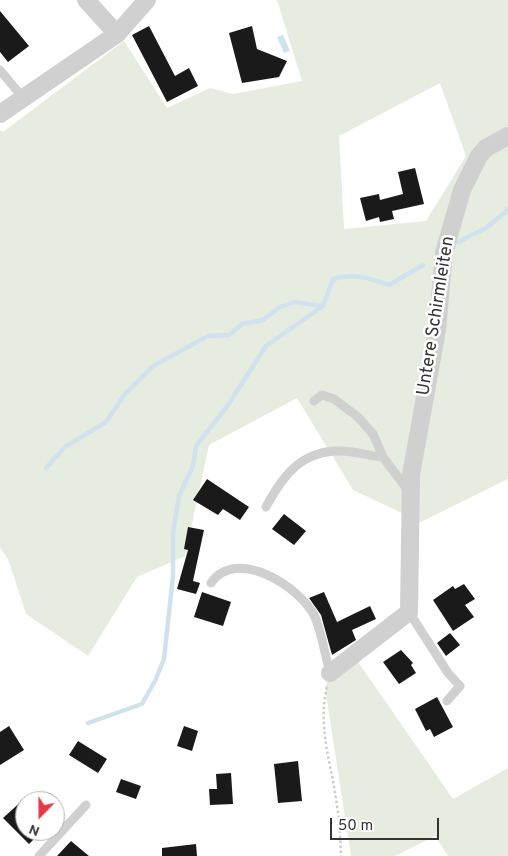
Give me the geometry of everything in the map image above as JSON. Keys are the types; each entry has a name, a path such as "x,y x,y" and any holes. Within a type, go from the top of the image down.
{"street":[{"path":"86,0 117,34"},
{"path":"0,114 117,34 146,0"},
{"name":"Untere Schirmleiten","path":"409,612 411,475 437,330 444,253 462,190 479,156 486,148 508,136"},
{"path":"330,673 409,612"}],"lane":[{"path":"0,70 23,98"},
{"path":"314,401 322,395 334,399 358,416 373,434 383,457 407,488 411,487"},
{"path":"266,507 278,484 293,466 314,454 341,451 383,457"},
{"path":"212,583 216,575 234,567 247,567 266,575 294,592 315,616 330,673"},
{"path":"409,612 448,673 460,686 447,701"},
{"path":"39,856 86,805"}],"path":[{"path":"330,673 324,698 324,740 337,805 341,856"}],"shaded area":[{"path":"277,0 508,0 508,479 421,522 353,490 297,398 209,445 185,556 137,577 88,656 26,614 8,559 0,548 0,130 3,132 124,41 167,108 210,88 233,94 302,81","holes":["440,83 466,156 426,221 344,229 339,136"]},
{"path":"354,656 453,799 508,768 508,856 448,856 435,836 395,856 351,856 325,688 330,673"}],"water":[{"path":"283,35 290,51 284,53 277,37"}],"building":[{"path":"0,11 29,46 8,62 0,52"},
{"path":"149,26 175,76 189,68 198,86 167,102 132,35"},
{"path":"252,26 257,49 287,61 279,77 242,83 229,33"},
{"path":"415,168 424,204 392,211 394,219 380,222 379,217 366,221 360,198 379,194 380,200 403,194 398,172"},
{"path":"207,479 249,507 240,520 223,509 218,515 193,500"},
{"path":"284,514 306,531 294,545 272,529"},
{"path":"188,527 204,530 193,581 200,583 196,594 177,589 188,550 184,549"},
{"path":"464,584 475,599 465,605 474,617 453,631 433,600 453,586 455,589"},
{"path":"202,592 231,602 223,626 194,617"},
{"path":"324,592 337,622 370,606 376,619 352,630 356,640 332,655 321,615 309,598"},
{"path":"450,633 460,645 446,656 437,643"},
{"path":"401,650 413,663 411,665 416,673 399,684 383,662"},
{"path":"437,697 453,727 434,737 430,729 426,731 415,709"},
{"path":"9,726 24,750 0,765 0,732"},
{"path":"184,726 198,731 192,751 177,746"},
{"path":"78,741 107,759 98,773 69,755"},
{"path":"298,761 302,801 278,803 274,764"},
{"path":"231,773 233,804 210,805 209,789 217,789 216,774"},
{"path":"121,779 141,786 136,799 116,792"},
{"path":"15,807 15,830 3,818"},
{"path":"71,841 89,856 57,856"},
{"path":"196,844 197,856 162,856 162,848"}],"waterway":[{"path":"458,242 486,228 508,210"},
{"path":"88,723 142,704 155,681 164,659 173,576 173,533 179,496 193,466 196,446 228,405 266,346 323,306 333,279 348,276 362,277 389,285 423,265"},
{"path":"46,468 65,447 106,422 125,394 153,366 208,336 229,335 242,324 263,320 280,307 294,302 322,306"}]}
